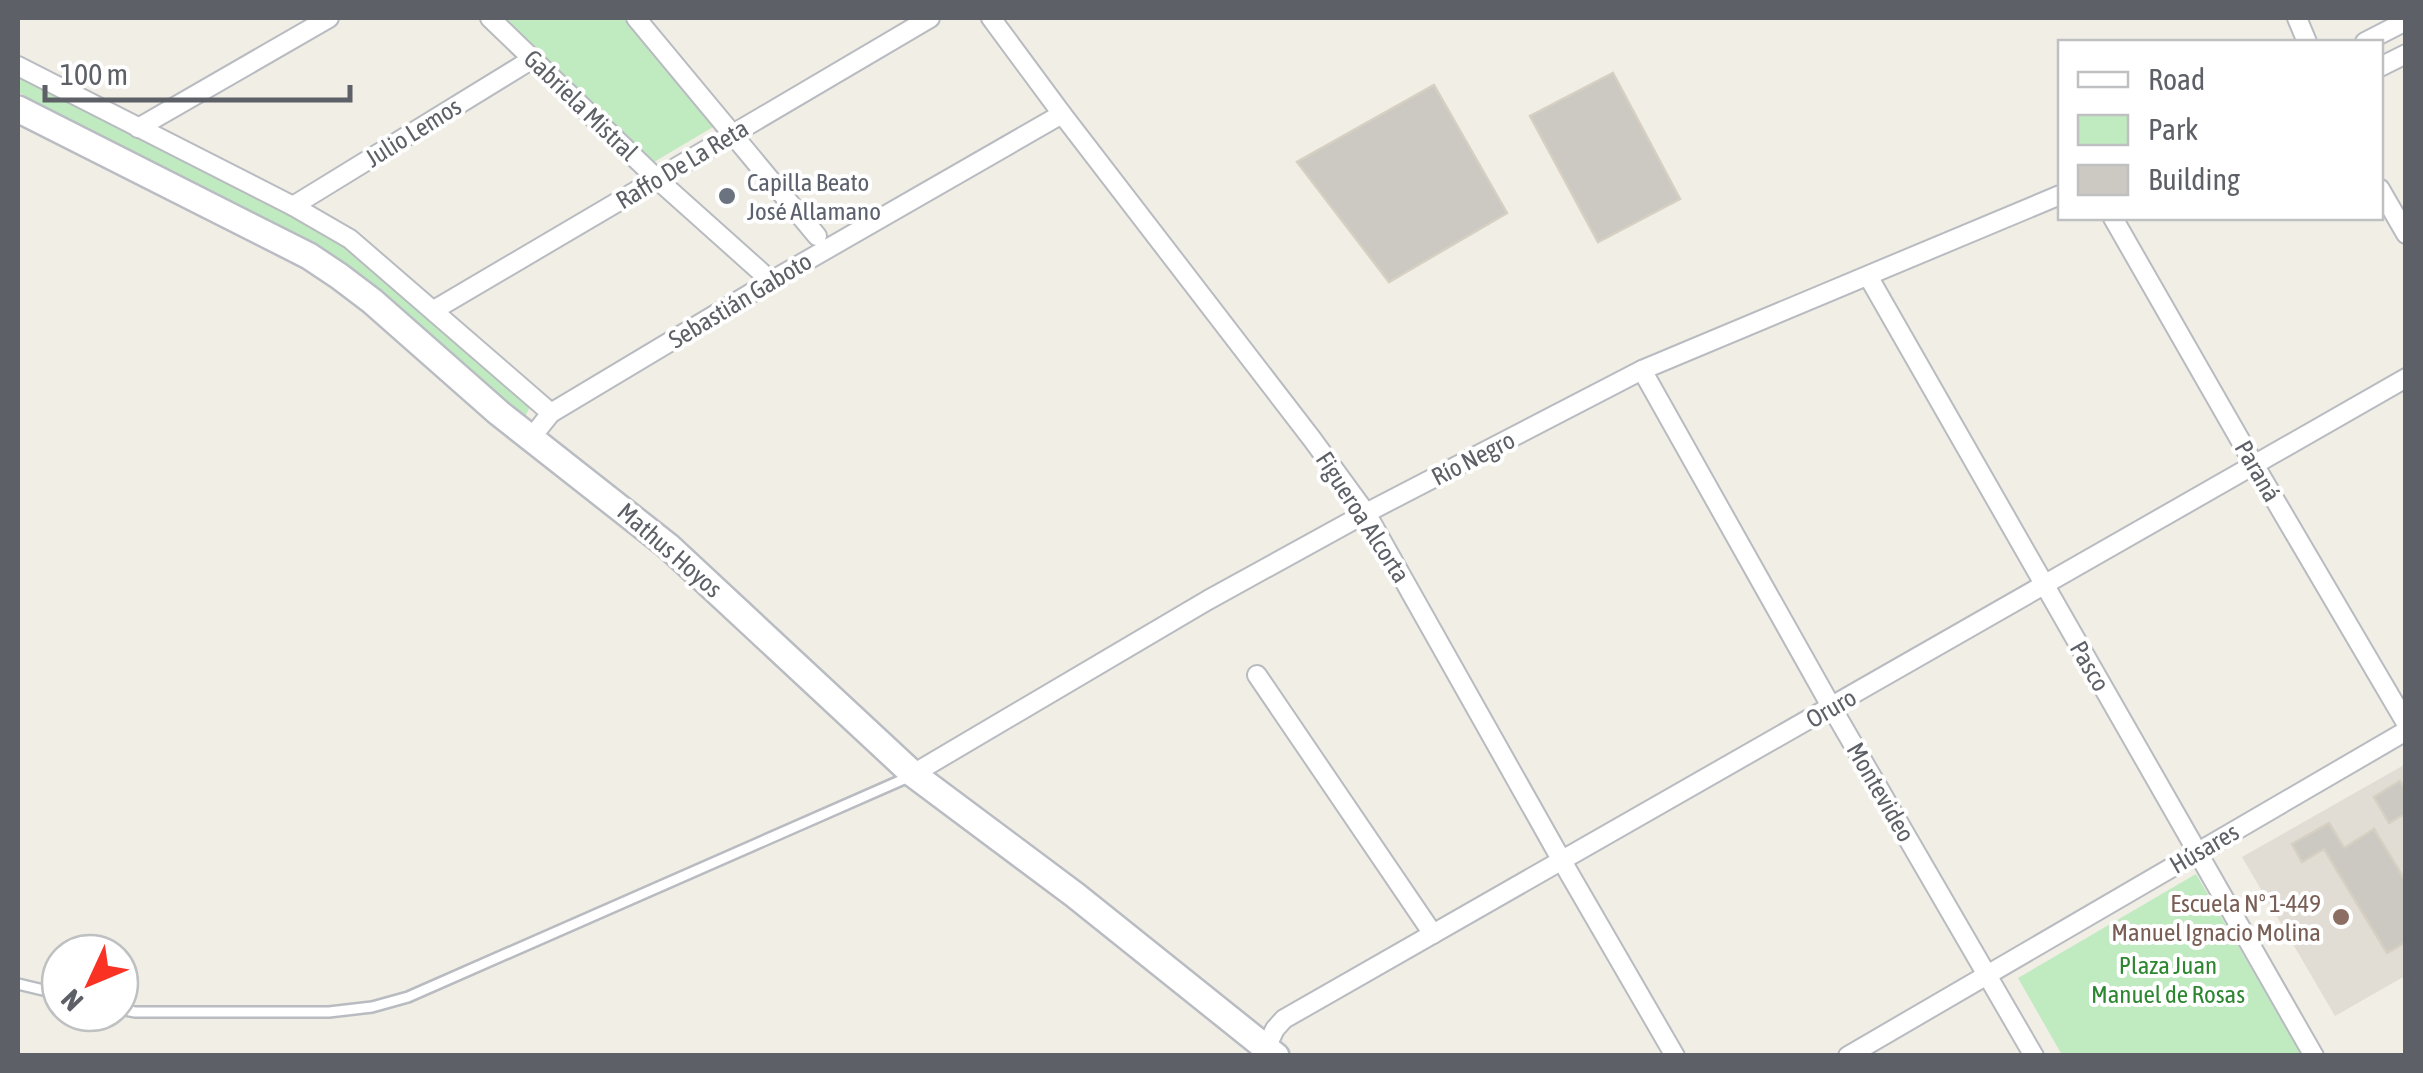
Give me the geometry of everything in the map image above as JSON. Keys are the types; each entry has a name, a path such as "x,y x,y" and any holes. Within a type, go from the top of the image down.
{"main road":[{"name":"Mathus Hoyos","path":"18,110 324,266 372,302 531,438 668,546 913,774 1075,896 1271,1052"}],"street":[{"path":"138,128 328,18"},
{"name":"Gabriela Mistral","path":"490,18 761,272"},
{"path":"636,18 817,236"},
{"name":"Raffo De La Reta","path":"434,310 930,18"},
{"name":"Figueroa Alcorta","path":"991,18 1366,513 1675,1056"},
{"path":"2368,40 2406,21"},
{"path":"2383,66 2406,54"},
{"name":"Julio Lemos","path":"293,206 534,58"},
{"path":"18,66 350,238 551,413"},
{"name":"Sebastián Gaboto","path":"531,438 551,413 1062,114"},
{"path":"2383,194 2406,234"},
{"name":"Río Negro","path":"913,774 1208,600 1642,370 2058,195"},
{"name":"Paraná","path":"2114,220 2406,727"},
{"name":"Pasco","path":"1868,276 2314,1056"},
{"name":"Montevideo","path":"1642,370 2034,1056"},
{"name":"Oruro","path":"1271,1052 1275,1029 1284,1019 2406,378"},
{"path":"1256,675 1434,934"},
{"name":"Húsares","path":"1848,1056 2406,727"}],"lane":[{"path":"140,1012 329,1012 372,1008 408,998 913,774"}],"shaded area":[{"name":"Escuela Nº 1-449 Manuel Ignacio Molina","path":"2404,765 2405,976 2335,1016 2242,857"}],"green space":[{"path":"502,18 623,18 713,127 654,162"},
{"path":"18,73 138,131 350,246 531,404 522,424 314,256 18,92"},
{"name":"Plaza Juan Manuel de Rosas","path":"2196,874 2302,1055 2062,1055 2018,978"}],"building":[{"path":"1613,73 1680,199 1598,242 1530,116"},
{"path":"1434,85 1507,213 1389,282 1297,162"},
{"path":"2400,781 2406,791 2406,813 2389,823 2374,797"},
{"path":"2329,823 2344,848 2374,829 2406,882 2406,942 2387,953 2324,849 2302,862 2292,844"}],"place":[{"name":"Capilla Beato José Allamano","path":"727,196"},
{"name":"Escuela Nº 1-449 Manuel Ignacio Molina","path":"2341,917"}]}
